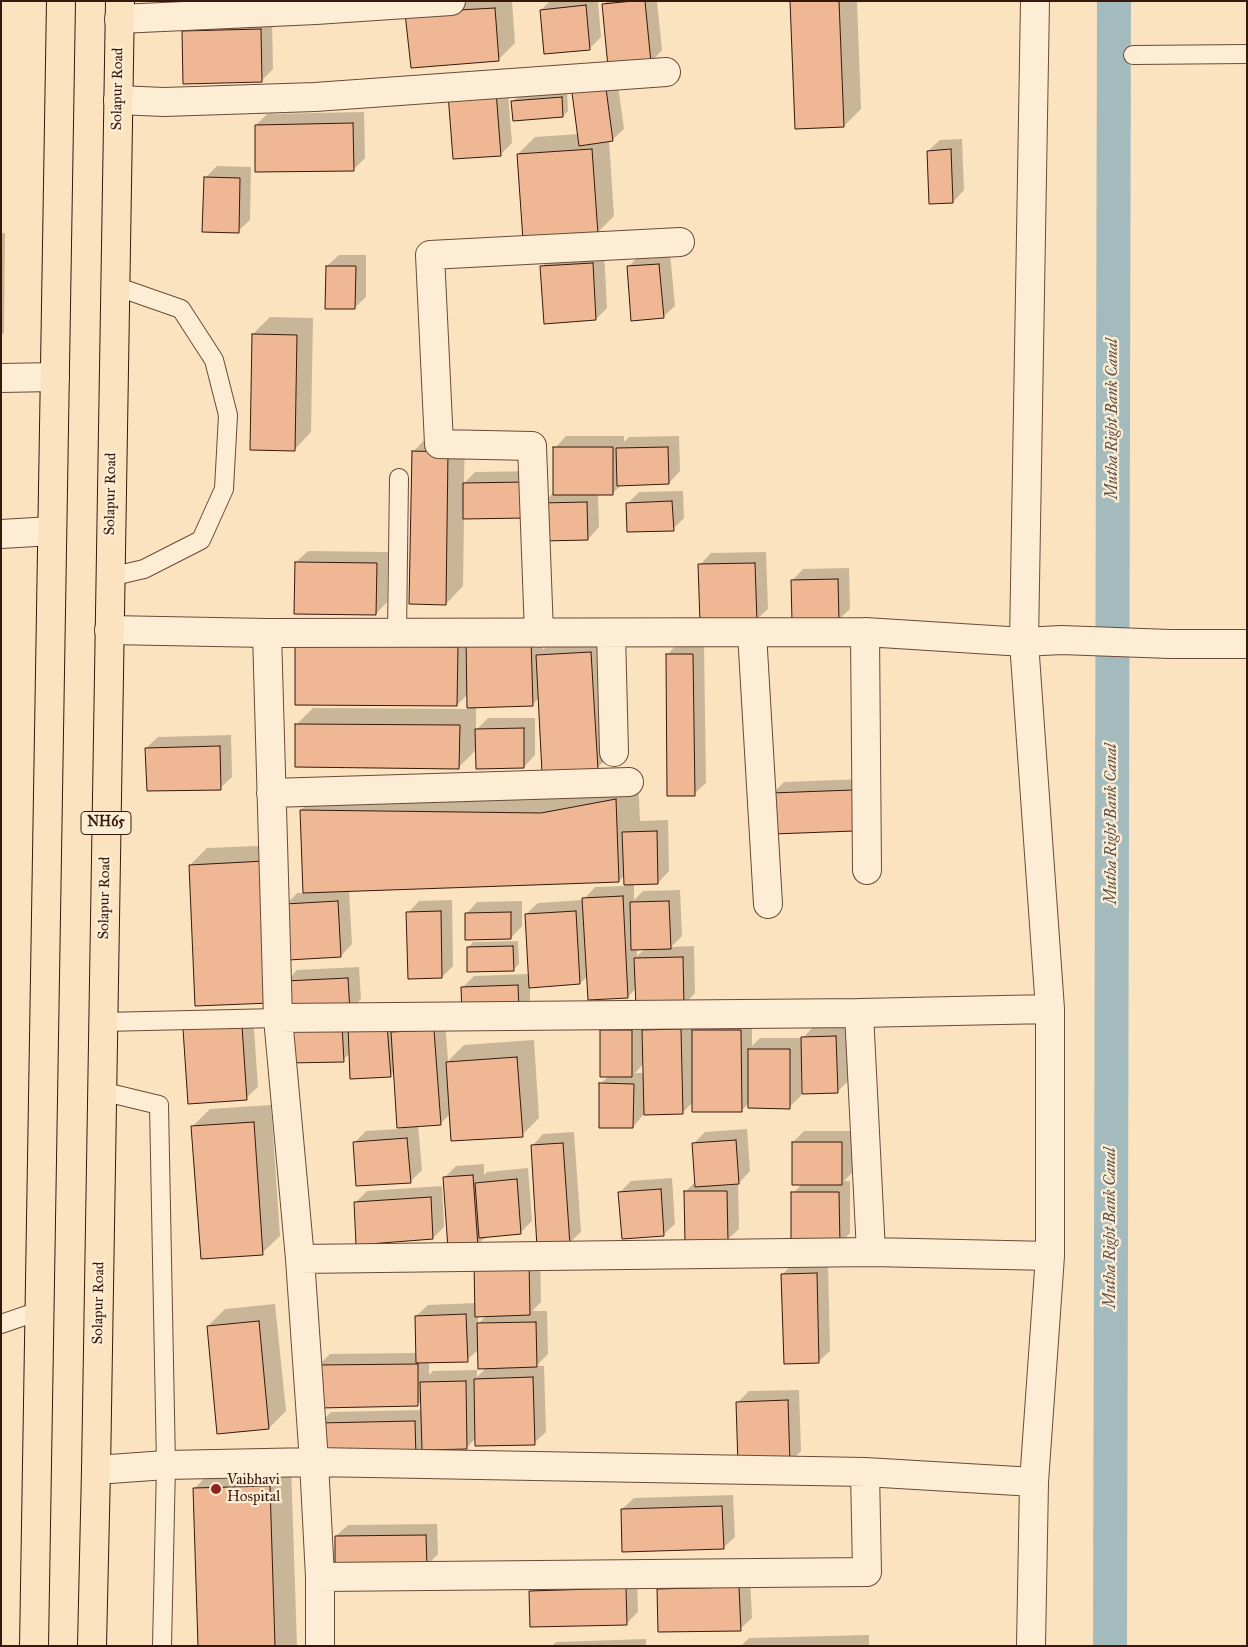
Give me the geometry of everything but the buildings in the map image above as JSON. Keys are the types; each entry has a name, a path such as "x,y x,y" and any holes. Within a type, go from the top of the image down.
{"highway":[{"path":"34,1646 61,1"},
{"name":"Solapur Road","path":"92,1646 119,10"}],"street":[{"path":"119,10 316,10 451,1"},
{"path":"1031,1646 1034,1482 1050,1256 1050,1009 1024,642 1035,1"},
{"path":"118,100 164,102 315,97 666,72"},
{"path":"539,633 532,446 439,444 430,255 680,242"},
{"path":"1,378 55,377"},
{"path":"1,534 52,531"},
{"path":"109,630 267,633 865,632 1024,642 1061,640 1170,644 1247,644"},
{"path":"865,632 867,870"},
{"path":"267,633 278,1018 300,1259 314,1462 320,1577 320,1646"},
{"path":"611,633 614,752"},
{"path":"752,633 768,904"},
{"path":"272,793 630,782"},
{"path":"278,1018 859,1014 1050,1009"},
{"path":"859,1014 871,1252"},
{"path":"300,1259 871,1252 1050,1256"},
{"path":"96,1470 166,1465 314,1462 865,1472 1034,1482"},
{"path":"320,1577 867,1572 865,1472"}],"lane":[{"path":"1133,54 1247,54"},
{"path":"110,577 144,570 201,540 224,489 228,415 214,360 181,309 114,286"},
{"path":"397,633 399,478"},
{"path":"103,1022 278,1018"},
{"path":"101,1091 159,1105 166,1465 162,1646"},
{"path":"1,1324 39,1311"}],"waterway":[{"name":"Mutha Right Bank Canal","path":"1110,1646 1114,1"}],"place":[{"name":"Vaibhavi Hospital","path":"216,1489"}]}
